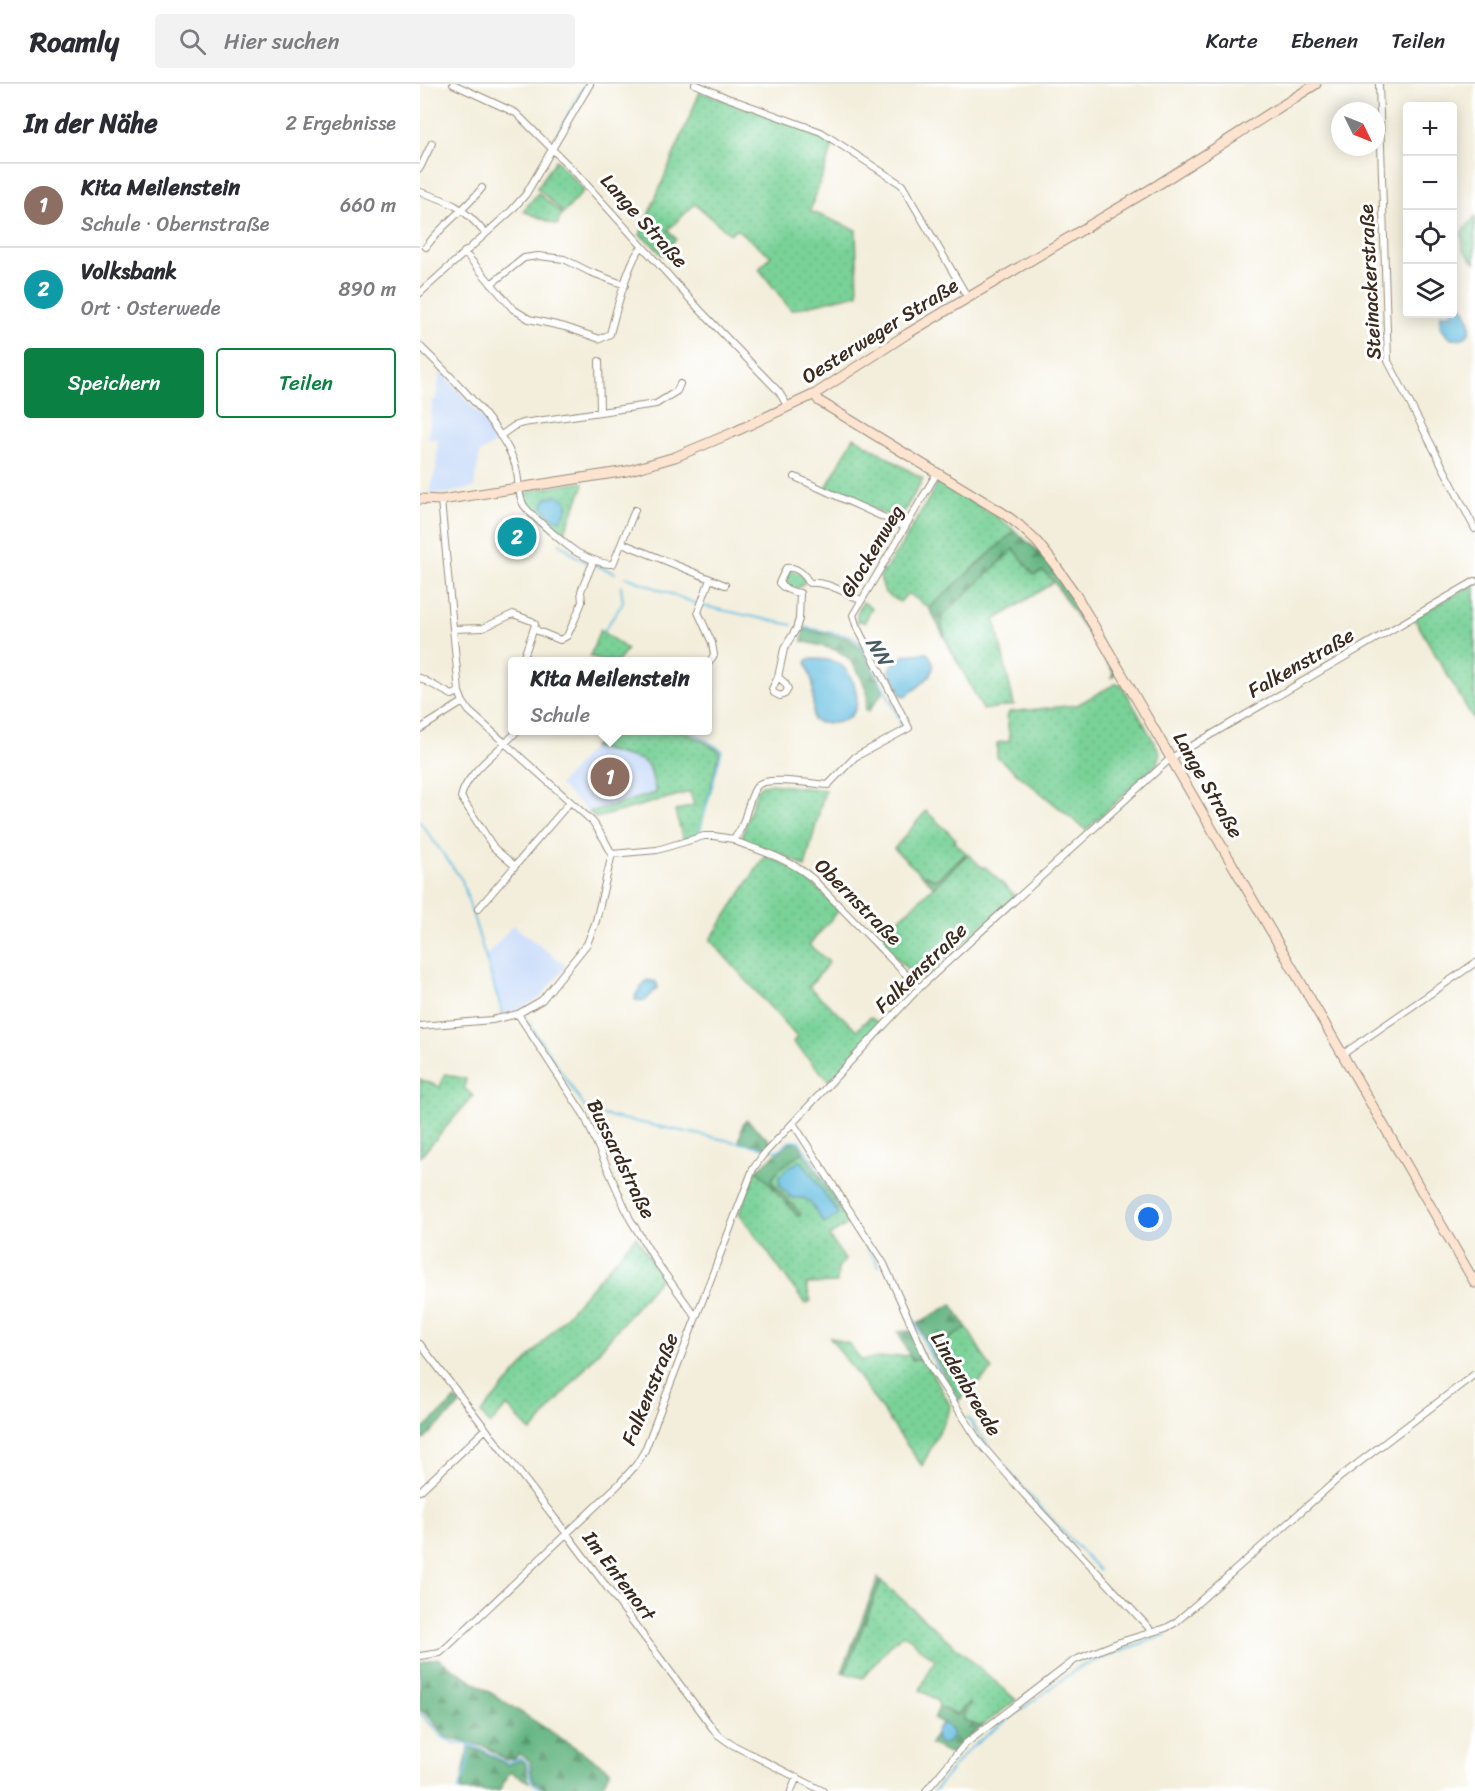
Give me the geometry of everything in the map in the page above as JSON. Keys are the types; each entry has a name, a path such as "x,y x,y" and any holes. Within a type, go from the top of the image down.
{"street":[{"name":"Lange Straße","path":"453,84 516,113 553,149 779,392 788,407"},
{"path":"420,293 511,211 526,194 591,84"},
{"path":"695,84 724,97 821,132 902,185 968,298"},
{"name":"Oesterweger Straße","path":"420,499 441,500 652,465 732,433 815,394 907,334 1159,184 1316,84"},
{"name":"Steinackerstraße","path":"1379,84 1388,361 1475,530"},
{"path":"420,168 432,143"},
{"path":"426,248 435,235 463,210 482,188"},
{"path":"420,192 440,198 463,210 485,233"},
{"path":"464,252 513,309 529,318 600,339 610,334 637,251 642,247"},
{"path":"491,284 524,258 538,256 564,259 625,285"},
{"path":"420,346 486,416 500,436 515,462 518,488 524,506 576,552 594,560 613,564 635,510"},
{"path":"600,361 600,412"},
{"path":"500,436 514,426 523,423 656,404 677,391 680,384"},
{"name":"Lange Straße","path":"815,394 819,401 1003,513 1037,542 1053,562 1076,595 1475,1283"},
{"name":"Glockenweg","path":"733,839 742,825 754,790 760,783 770,781 828,785 855,757 909,728 853,615 937,473"},
{"path":"795,477 905,527"},
{"path":"420,1026 492,1020 518,1014 542,1000 587,944 596,921 612,854 593,822 469,711 463,702 459,692 441,500"},
{"path":"622,543 725,585"},
{"path":"534,628 538,632 560,640 567,636 582,602 581,591 594,560"},
{"path":"800,593 789,590 779,583 786,568 790,567 800,572 809,583"},
{"path":"710,579 698,612 712,643 714,655 712,658"},
{"name":"Falkenstraße","path":"420,1656 440,1653 636,1466 645,1450 753,1169 763,1155 919,988 1171,758 1475,581"},
{"path":"778,677 784,649 799,619 800,593 809,583 824,584 861,600"},
{"path":"453,630 483,628 513,614 532,621 535,624 524,657"},
{"path":"420,678 452,695 459,692"},
{"path":"420,729 463,702"},
{"path":"513,735 466,784 461,797 494,848 515,866"},
{"path":"478,909 570,802"},
{"name":"Obernstraße","path":"612,854 657,850 704,836 714,836 733,839 737,843 781,857 799,867 830,896 919,988"},
{"path":"1343,1054 1475,963"},
{"name":"Bussardstraße","path":"518,1014 584,1115 630,1219 657,1263 696,1317"},
{"name":"Lindenbreede","path":"794,1124 884,1264 929,1364 980,1443 1024,1494 1149,1628 1150,1633"},
{"name":"Im Entenort","path":"420,1344 567,1534 717,1734 731,1744 824,1791"},
{"path":"926,1791 965,1744 1075,1660 1175,1623 1340,1477 1475,1374"},
{"path":"420,1491 486,1429"},
{"path":"790,1791 797,1778"}],"shaded area":[{"path":"440,372 483,419 498,441 480,453 474,488 444,494 429,493 436,468 438,439 428,439 433,400 436,400"},
{"path":"593,747 642,760 650,768 656,793 589,812 559,785"},
{"path":"513,925 566,966 540,998 522,1008 504,1014 486,956"}],"green space":[{"path":"700,92 760,112 820,135 834,143 810,211 856,230 858,294 791,310 759,269 771,256 736,229 730,234 695,204 668,230 676,239 662,255 640,235"},
{"path":"556,160 584,190 564,213 537,188"},
{"path":"538,193 562,214 557,225 523,211"},
{"path":"1475,217 1475,263 1463,249 1462,232"},
{"path":"854,437 923,479 899,520 826,488"},
{"path":"939,481 999,518 1015,531 929,608 908,593 900,602 885,593 880,577"},
{"path":"583,482 584,485 563,536 535,513 524,495 532,490"},
{"path":"1015,531 1050,561 1117,670 1112,677 1113,672 1054,582 1043,571 1034,575 1014,549 942,616 947,643 929,608"},
{"path":"1014,549 1034,574 1043,570 1054,582 995,620 1014,705 983,710 945,637 941,624 942,616"},
{"path":"790,570 799,573 805,583 793,589 790,588 783,580 785,573"},
{"path":"1475,583 1475,722 1414,618"},
{"path":"863,602 872,608 864,623 860,620 857,623 858,612"},
{"path":"804,629 848,638 861,647 884,691 868,712 865,710 866,689 852,663 840,652 802,641"},
{"path":"600,630 627,649 622,657 590,656"},
{"path":"1115,684 1121,684 1160,752 1157,764 1086,830 997,757 997,743 1010,741 1007,718 1009,712 1077,705"},
{"path":"604,735 691,735 720,751 699,835 683,839 675,811 694,805 690,792 596,818 589,812 656,793 650,768 642,760 593,747"},
{"path":"762,785 825,790 805,867 782,854 744,841 742,836 757,790"},
{"path":"926,811 956,839 954,842 983,868 985,867 1015,896 926,978 916,978 878,939 966,856 935,880 927,875 924,877 894,849"},
{"path":"965,855 934,887 924,877 926,875 935,880"},
{"path":"765,856 797,871 839,910 809,945 829,962 809,987 857,1030 870,1017 881,1025 829,1081 793,1042 797,1037 710,940"},
{"path":"445,1074 466,1079 464,1088 473,1096 420,1157 420,1079 440,1087"},
{"path":"747,1120 771,1142 766,1147 739,1142 743,1124"},
{"path":"798,1141 803,1152 779,1169 771,1181 801,1214 798,1216 757,1170 790,1142"},
{"path":"803,1152 849,1223 829,1236 845,1260 838,1268 837,1283 806,1284 811,1301 805,1304 739,1213 757,1170 798,1216 800,1215 771,1181 779,1169"},
{"path":"636,1236 662,1276 531,1432 507,1406 490,1425 481,1413"},
{"path":"952,1304 967,1328 931,1350 918,1323"},
{"path":"967,1328 992,1370 959,1400 931,1350"},
{"path":"911,1331 924,1359 912,1360 898,1332"},
{"path":"830,1337 849,1344 861,1360 909,1355 912,1360 924,1359 950,1405 949,1412 922,1466"},
{"path":"456,1399 461,1404 420,1443 420,1432"},
{"path":"878,1578 881,1581 845,1673 842,1672"},
{"path":"881,1581 1016,1700 981,1727 964,1720 968,1703 957,1715 939,1707 937,1700 920,1690 935,1659 908,1636 902,1636 894,1641 863,1678 845,1673"},
{"path":"437,1658 610,1770 600,1791 547,1791 534,1781 530,1761 520,1754 516,1758 506,1760 486,1747 446,1737 420,1710 420,1662"},
{"path":"968,1703 971,1705 964,1713 964,1720 981,1727 951,1754 930,1744 935,1735 935,1738 951,1729 934,1719 939,1707 957,1715"},
{"path":"468,1747 484,1752 507,1765 520,1760 525,1763 529,1782 510,1772 499,1791 461,1791"}],"water":[{"path":"1457,304 1461,304 1466,311 1470,331 1468,335 1457,339 1448,337 1440,326 1441,318 1457,318"},
{"path":"558,496 566,500 567,505 565,513 559,520 549,514 543,504 547,498"},
{"path":"927,653 932,660 932,672 917,688 906,696 901,695 889,670 891,666 905,655"},
{"path":"809,659 822,659 837,663 849,673 854,684 857,704 849,718 832,723 813,720 813,684 806,662"},
{"path":"647,980 656,982 658,987 645,1001 635,1000 636,994"},
{"path":"799,1161 803,1162 835,1209 838,1214 834,1218 824,1223 809,1201 803,1198 792,1198 780,1186 779,1177"},
{"path":"943,1723 950,1728 952,1737 949,1742 941,1744 935,1738 937,1729"}],"waterway":[{"path":"558,133 585,84"},
{"name":"NN","path":"560,543 575,556 587,562"},
{"name":"NN","path":"597,566 615,573"},
{"name":"NN","path":"626,577 697,604"},
{"path":"603,632 623,603 621,586"},
{"name":"NN","path":"703,606 792,625"},
{"name":"NN","path":"802,627 851,636 860,643 901,721 899,728"},
{"path":"697,735 722,750 699,834"},
{"path":"420,822 462,880 503,1015"},
{"path":"526,1019 588,1112 765,1148"},
{"path":"773,1150 777,1151 790,1141 799,1141 879,1266"},
{"path":"901,1292 931,1356 956,1401"},
{"path":"968,1418 1014,1477 1099,1570"},
{"path":"934,1791 966,1752 1078,1668 1166,1635"},
{"path":"420,1713 444,1738 484,1750 507,1763 520,1758 527,1762 532,1782 543,1791"},
{"path":"458,1791 467,1768 469,1745"}],"place":[{"name":"Volksbank","path":"517,537"},
{"name":"Kita Meilenstein","path":"610,777"}]}
